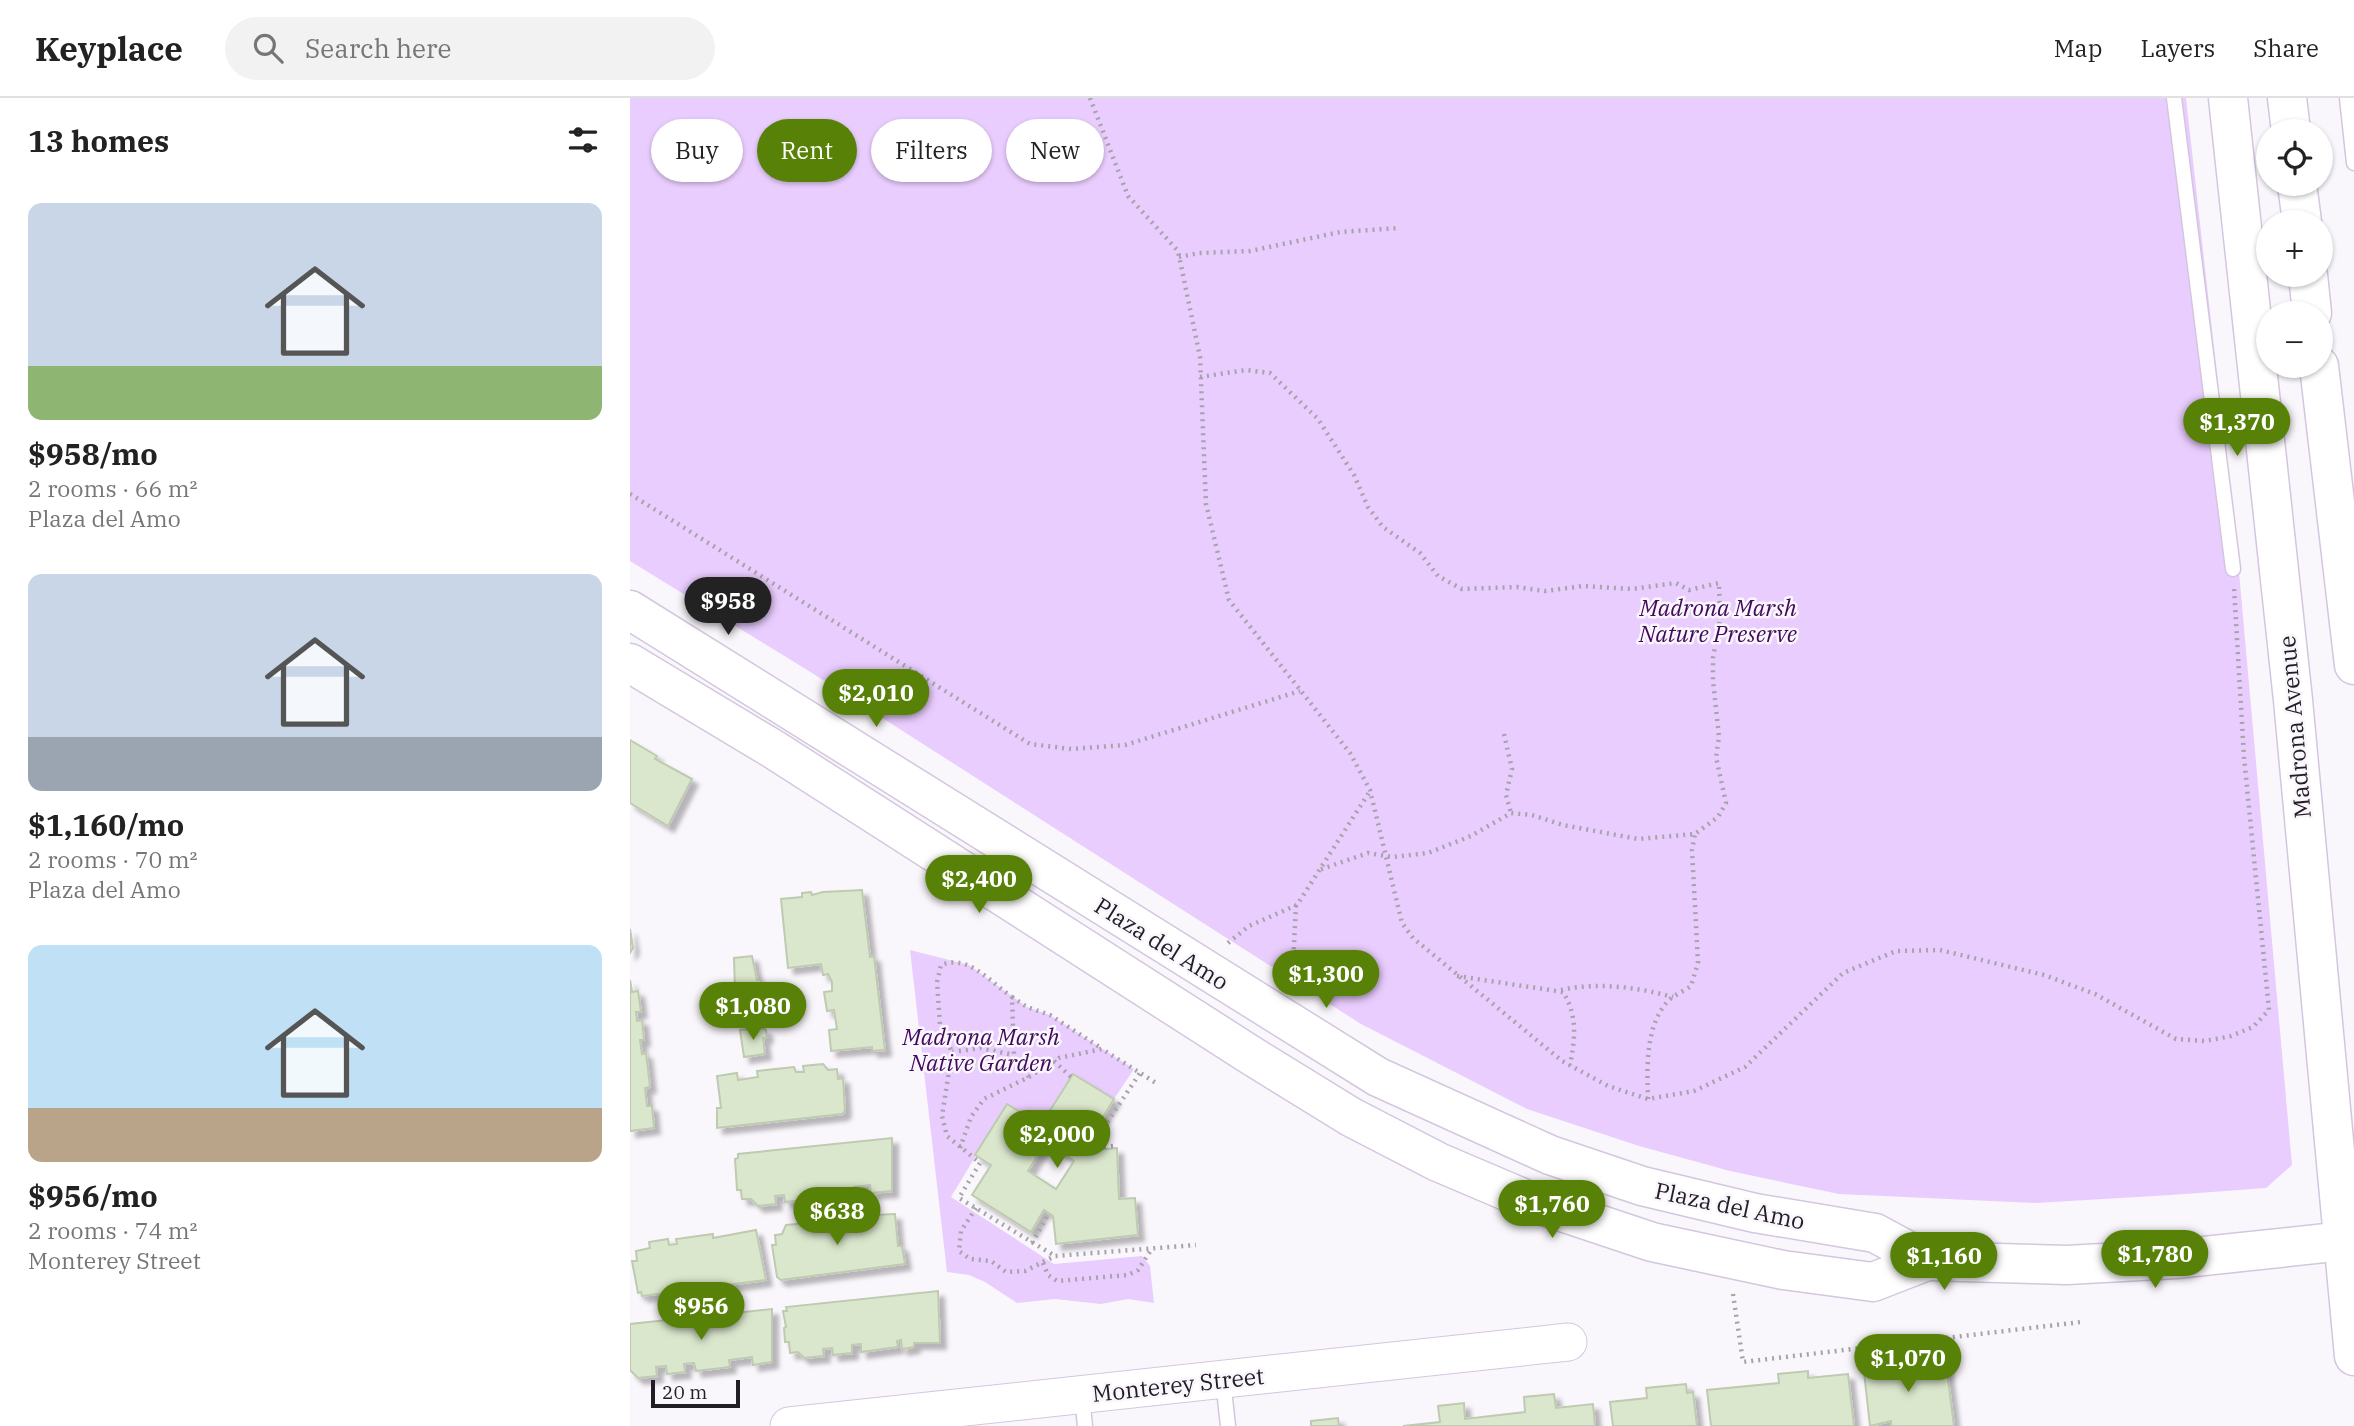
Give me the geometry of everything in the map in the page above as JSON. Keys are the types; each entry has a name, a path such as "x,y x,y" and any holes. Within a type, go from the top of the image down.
{"main road":[{"name":"Madrona Avenue","path":"2228,98 2348,1241 2354,1356"},
{"path":"2287,98 2290,119"},
{"path":"2320,378 2354,665"},
{"name":"Plaza del Amo","path":"630,610 1378,1077 1550,1155 1642,1186 1755,1213 1875,1233 1927,1261"},
{"name":"Plaza del Amo","path":"630,663 773,749 1350,1117 1438,1162 1532,1202 1652,1242 1783,1270 1873,1282 1927,1261 2067,1265 2176,1259 2348,1241"},
{"path":"773,749 794,713"},
{"path":"1216,1032 1242,993"}],"street":[{"name":"Monterey Street","path":"789,1426 1083,1410 1223,1379 1568,1342"}],"lane":[{"path":"2174,98 2233,569"},
{"path":"2347,98 2354,163"},
{"path":"1223,1379 1228,1426"}],"path":[{"path":"1090,98 1128,196 1178,251 1180,257 1199,357 1206,504 1229,600 1350,753 1370,790 1402,923 1413,938 1456,976 1570,1065 1608,1086 1648,1099 1694,1091 1745,1067 1843,973 1896,951 1940,950 2044,975 2095,994 2176,1039 2205,1041 2231,1037 2253,1027 2269,1010 2244,757 2233,569"},
{"path":"1180,257 1199,253 1250,251 1340,232 1399,228"},
{"path":"1200,377 1246,370 1270,373 1318,419 1354,475 1368,507 1383,527 1420,553 1438,576 1462,589 1517,587 1545,592 1583,586 1632,589 1676,583 1689,590 1719,583 1720,619 1713,657 1713,680 1719,737 1716,757 1726,803 1718,817 1695,834 1638,839 1511,813 1471,836 1428,853 1368,853 1319,870"},
{"path":"630,494 1030,744 1071,749 1125,745 1300,691"},
{"path":"1504,734 1511,769 1506,795 1511,813"},
{"path":"1292,992 1296,905 1370,790"},
{"path":"1648,1099 1647,1066 1662,1010 1674,997 1691,986 1698,963 1692,850 1695,834"},
{"path":"1221,948 1250,926 1296,905"},
{"path":"1055,1256 959,1198 980,1163 947,1136 942,1116 952,1052 940,1025 937,982 940,965 951,960 969,965 1027,1007 1050,1015 1156,1083"},
{"path":"1456,976 1563,992 1571,1004 1575,1023 1570,1065"},
{"path":"1558,990 1584,985 1650,990 1674,997"},
{"path":"1012,997 1014,1055 1029,1077"},
{"path":"952,1052 981,1048 1014,1055"},
{"path":"960,1149 971,1117 984,1099 1029,1077 1054,1060 1101,1049"},
{"path":"1054,1060 1070,1077"},
{"path":"1114,1146 1089,1150 1140,1073"},
{"path":"976,1208 959,1238 959,1251 964,1257 984,1258 1012,1273 1055,1256 1196,1245"},
{"path":"1032,1243 1049,1213"},
{"path":"1042,1262 1048,1275 1057,1281 1128,1275 1138,1270 1152,1249"},
{"path":"1733,1289 1743,1362 2081,1322"}],"green space":[{"name":"Madrona Marsh Nature Preserve","path":"630,98 2186,98 2239,572 2292,1165 2266,1188 2171,1195 2036,1203 1839,1194 1730,1171 1639,1146 1527,1109 1361,1024 812,673 630,561"},
{"name":"Madrona Marsh Native Garden","path":"910,950 969,965 1027,1007 1050,1015 1134,1069 1114,1099 1073,1074 1041,1125 1007,1104 951,1197 1054,1264 1142,1256 1150,1266 1154,1303 1128,1299 1101,1304 1055,1299 1017,1303 985,1282 969,1275 947,1272"}],"building":[{"path":"630,740 657,756 655,759 692,779 668,826 630,803"},
{"path":"862,890 870,957 874,956 885,1050 872,1051 872,1047 831,1051 829,1030 837,1029 834,1010 827,1011 824,992 832,991 832,982 828,974 823,975 821,964 788,968 781,899 802,897 802,893 811,892 812,895"},
{"path":"630,929 633,948 630,953"},
{"path":"752,956 757,980 761,980 762,986 759,990 735,992 734,958"},
{"path":"630,980 632,992 638,991 641,1012 636,1012 637,1021 642,1020 644,1040 640,1040 642,1054 646,1053 650,1087 645,1088 647,1106 652,1106 654,1128 630,1131"},
{"path":"740,1030 766,1030 767,1037 763,1038 765,1054 744,1057"},
{"path":"823,1064 828,1070 837,1069 838,1079 843,1078 845,1111 842,1114 717,1128 717,1108 721,1108 717,1076 737,1073 738,1080 758,1077 757,1071 794,1067 796,1072 804,1072 803,1066"},
{"path":"1073,1074 1114,1099 1082,1151 1117,1148 1119,1199 1135,1198 1138,1235 1056,1244 1053,1216 1044,1210 1031,1232 972,1195 991,1165 975,1155 1007,1104 1041,1125","holes":["1046,1142 1074,1161 1056,1189 1028,1171"]},
{"path":"892,1138 892,1191 871,1193 870,1185 854,1187 854,1196 813,1200 812,1192 804,1192 804,1200 785,1202 784,1195 775,1196 776,1204 758,1206 751,1199 742,1199 741,1190 737,1190 735,1159 738,1154"},
{"path":"895,1214 898,1246 902,1246 905,1264 781,1280 777,1277 772,1245 776,1245 775,1235 782,1234 786,1225 807,1223 807,1230 817,1229 816,1222 853,1218 854,1223 875,1221 874,1215"},
{"path":"756,1230 766,1280 642,1296 641,1292 638,1293 632,1261 637,1261 636,1251 650,1248 649,1242 668,1239 669,1245 677,1244 676,1239 713,1234 713,1238"},
{"path":"938,1291 940,1343 914,1343 914,1347 902,1349 901,1340 897,1341 898,1347 861,1352 861,1344 852,1345 852,1353 833,1355 832,1348 823,1349 824,1356 804,1358 798,1352 790,1353 789,1342 785,1342 783,1311 787,1311 786,1307"},
{"path":"772,1309 772,1362 753,1365 752,1357 729,1360 730,1367 696,1371 694,1363 684,1364 685,1372 667,1374 666,1366 656,1367 657,1376 638,1378 630,1370 630,1324"},
{"path":"1908,1359 1909,1367 1946,1363 1954,1426 1891,1426 1891,1421 1870,1426 1864,1372 1868,1372 1868,1363"},
{"path":"1808,1371 1808,1378 1848,1374 1854,1426 1711,1426 1707,1390 1779,1383 1778,1374"},
{"path":"1686,1384 1687,1393 1693,1392 1697,1426 1613,1426 1610,1402 1647,1398 1646,1388"},
{"path":"1554,1394 1556,1408 1593,1404 1595,1426 1403,1426 1440,1422 1438,1406 1464,1403 1465,1419 1525,1412 1524,1397"},
{"path":"1338,1418 1339,1426 1311,1426 1311,1421"}]}
